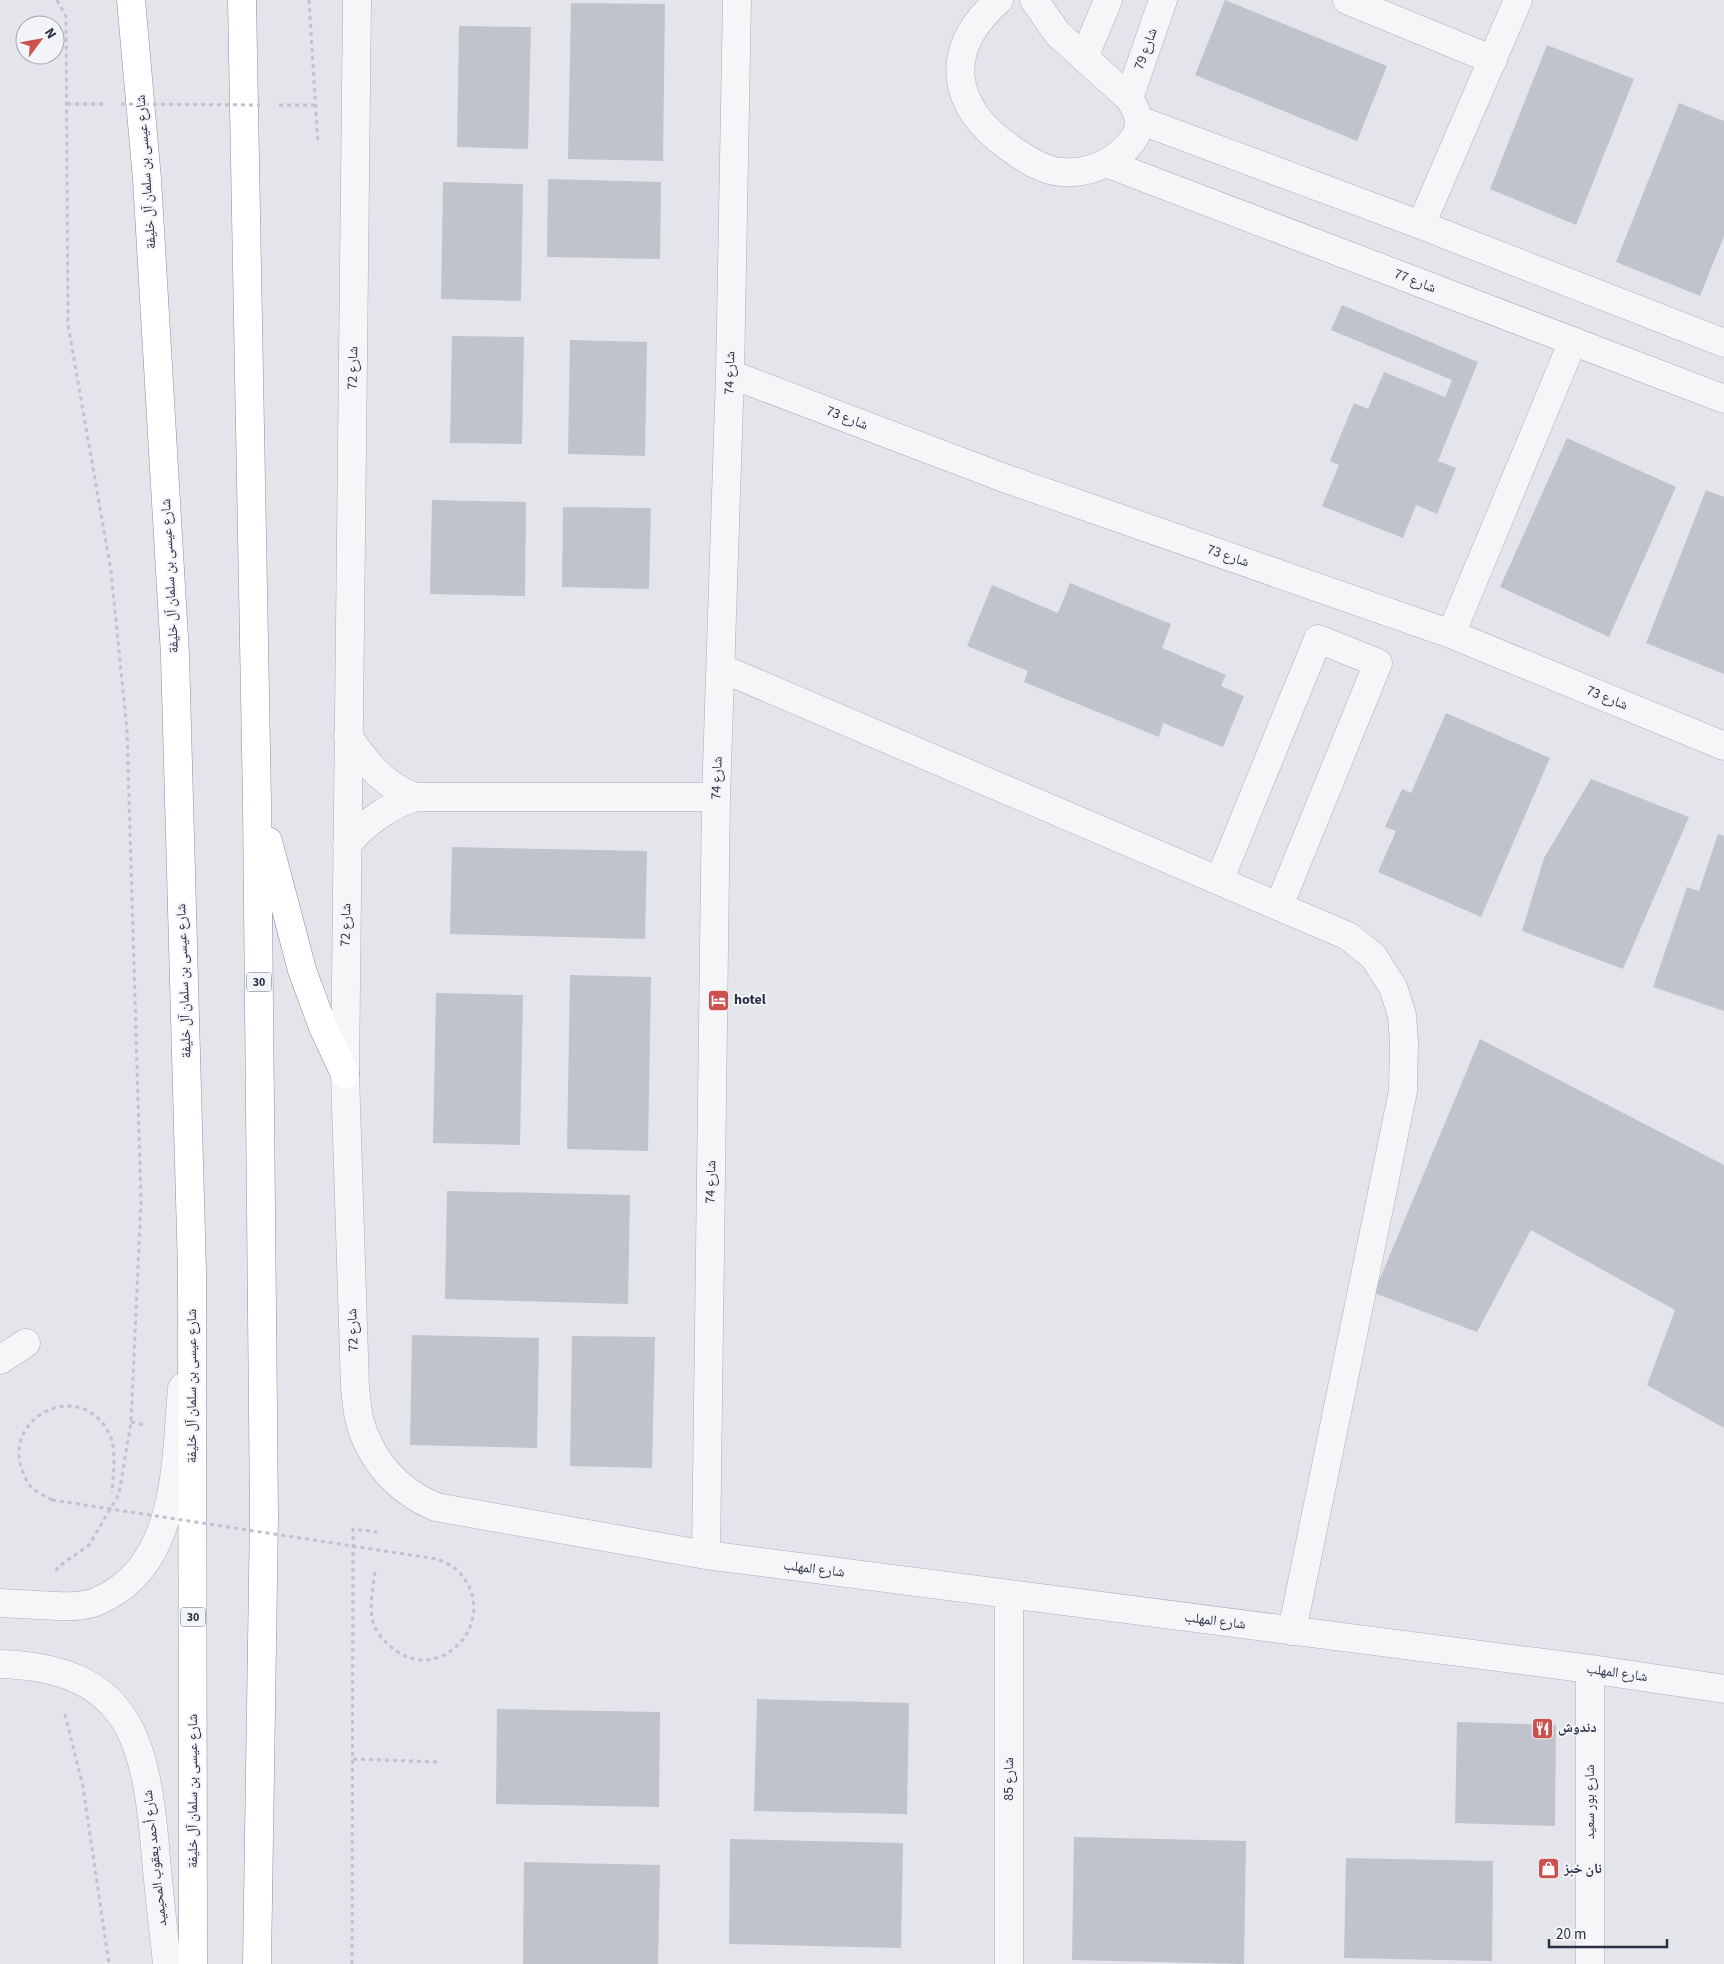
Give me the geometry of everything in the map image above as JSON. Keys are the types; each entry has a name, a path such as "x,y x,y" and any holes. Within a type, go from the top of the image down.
{"highway":[{"name":"شارع عيسى بن سلمان آل خليفة","path":"131,0 147,179 175,655 192,1271 193,1964"},
{"name":"30","path":"242,0 257,802 264,1516 257,1964"},
{"path":"257,802 302,970 323,1027 345,1074"}],"street":[{"path":"357,11 374,0"},
{"name":"شارع 74","path":"706,1555 716,797 730,374 737,0"},
{"name":"شارع 79","path":"998,0 982,16 967,40 962,55 960,80 963,93 969,106 988,130 1004,144 1018,154 1043,167 1059,172 1087,171 1106,163 1118,155 1139,131 1134,109 1164,0"},
{"path":"1034,0 1058,34 1134,109 1421,225 1724,343"},
{"path":"1084,58 1108,0"},
{"path":"1347,0 1493,60"},
{"path":"1421,225 1518,0"},
{"name":"شارع 72","path":"357,11 345,1074 355,1387 359,1419 381,1465 402,1489 418,1500 436,1507 706,1555"},
{"name":"شارع 77","path":"1106,163 1724,399"},
{"path":"1451,634 1573,342"},
{"name":"شارع 73","path":"730,374 1004,478 1451,634 1724,746"},
{"path":"1219,881 1318,639 1378,663 1279,906"},
{"path":"721,668 1348,936 1373,956 1393,987 1402,1015 1404,1042 1403,1091 1292,1631"},
{"path":"348,736 366,761 381,777 398,790 416,796 716,797"},
{"path":"347,845 374,820 397,804 416,796"},
{"path":"0,1603 85,1605 113,1593 141,1569 159,1536 173,1487 192,1271"},
{"path":"0,1360 26,1343"},
{"name":"شارع المهلب","path":"706,1555 1590,1669 1724,1689"},
{"name":"شارع 85","path":"1009,1594 1009,1964"},
{"name":"شارع أحمد يعقوب المحيميد","path":"0,1664 57,1671 88,1684 113,1704 131,1733 139,1751 150,1795 167,1964"},
{"name":"شارع بور سعيد","path":"1590,1669 1590,1964"}],"path":[{"path":"39,1605 58,1567 89,1545 118,1494 131,1422 141,1201 127,730 111,571 68,325 66,16 57,0"},
{"path":"309,0 319,154"},
{"path":"67,104 269,105"},
{"path":"278,105 316,105"},
{"path":"112,1493 114,1460 110,1434 98,1417 79,1407 56,1406 36,1416 20,1437 18,1463 30,1486 52,1500 437,1559 456,1569 469,1586 474,1606 471,1626 459,1645 440,1658 419,1660 399,1654 382,1639 373,1621 372,1599 375,1572"},
{"path":"352,1964 353,1529 377,1532"},
{"path":"35,1667 66,1716 83,1787 109,1964"},
{"path":"353,1759 439,1762"}],"building":[{"path":"1225,0 1387,66 1357,141 1195,75"},
{"path":"571,3 665,4 663,161 568,159"},
{"path":"459,26 531,27 528,149 457,147"},
{"path":"1547,45 1634,79 1576,225 1490,189"},
{"path":"1679,103 1724,121 1724,236 1700,296 1616,262"},
{"path":"548,179 661,182 660,259 547,257"},
{"path":"443,182 523,184 521,301 441,299"},
{"path":"1342,305 1478,362 1438,461 1456,468 1437,514 1416,505 1403,538 1322,506 1339,465 1330,461 1354,403 1368,409 1384,372 1445,397 1452,380 1331,330"},
{"path":"452,336 524,337 522,444 450,443"},
{"path":"570,340 647,342 645,456 568,454"},
{"path":"1567,438 1676,487 1609,637 1500,587"},
{"path":"1706,490 1724,497 1724,674 1646,643"},
{"path":"432,500 526,502 525,596 430,594"},
{"path":"563,507 651,508 649,589 562,587"},
{"path":"1070,583 1171,624 1162,648 1226,675 1221,686 1244,696 1223,747 1163,723 1159,737 1024,682 1028,671 967,646 992,585 1058,613"},
{"path":"1446,713 1550,758 1481,917 1378,872 1396,831 1385,827 1402,789 1411,793"},
{"path":"1591,779 1689,817 1623,969 1522,931 1544,858"},
{"path":"1718,834 1724,836 1724,1011 1653,987 1687,887 1699,891"},
{"path":"452,847 647,851 645,939 450,934"},
{"path":"570,975 651,977 648,1151 567,1149"},
{"path":"436,993 523,995 520,1145 433,1143"},
{"path":"1480,1039 1724,1165 1724,1428 1647,1385 1675,1310 1531,1230 1477,1332 1374,1293"},
{"path":"447,1191 630,1195 628,1304 445,1299"},
{"path":"412,1335 539,1338 537,1448 410,1445"},
{"path":"572,1336 655,1337 652,1468 570,1466"},
{"path":"757,1699 909,1703 907,1814 754,1811"},
{"path":"497,1709 660,1712 659,1807 496,1804"},
{"path":"1457,1722 1556,1725 1555,1826 1455,1823"},
{"path":"1074,1837 1246,1841 1244,1964 1072,1960"},
{"path":"730,1839 903,1843 901,1948 729,1944"},
{"path":"1346,1858 1493,1861 1492,1961 1344,1958"},
{"path":"524,1862 660,1865 658,1964 523,1964"}],"place":[{"name":"hotel","path":"718,1000"},
{"name":"دندوش","path":"1542,1728"},
{"name":"نان خبز","path":"1548,1869"}]}
